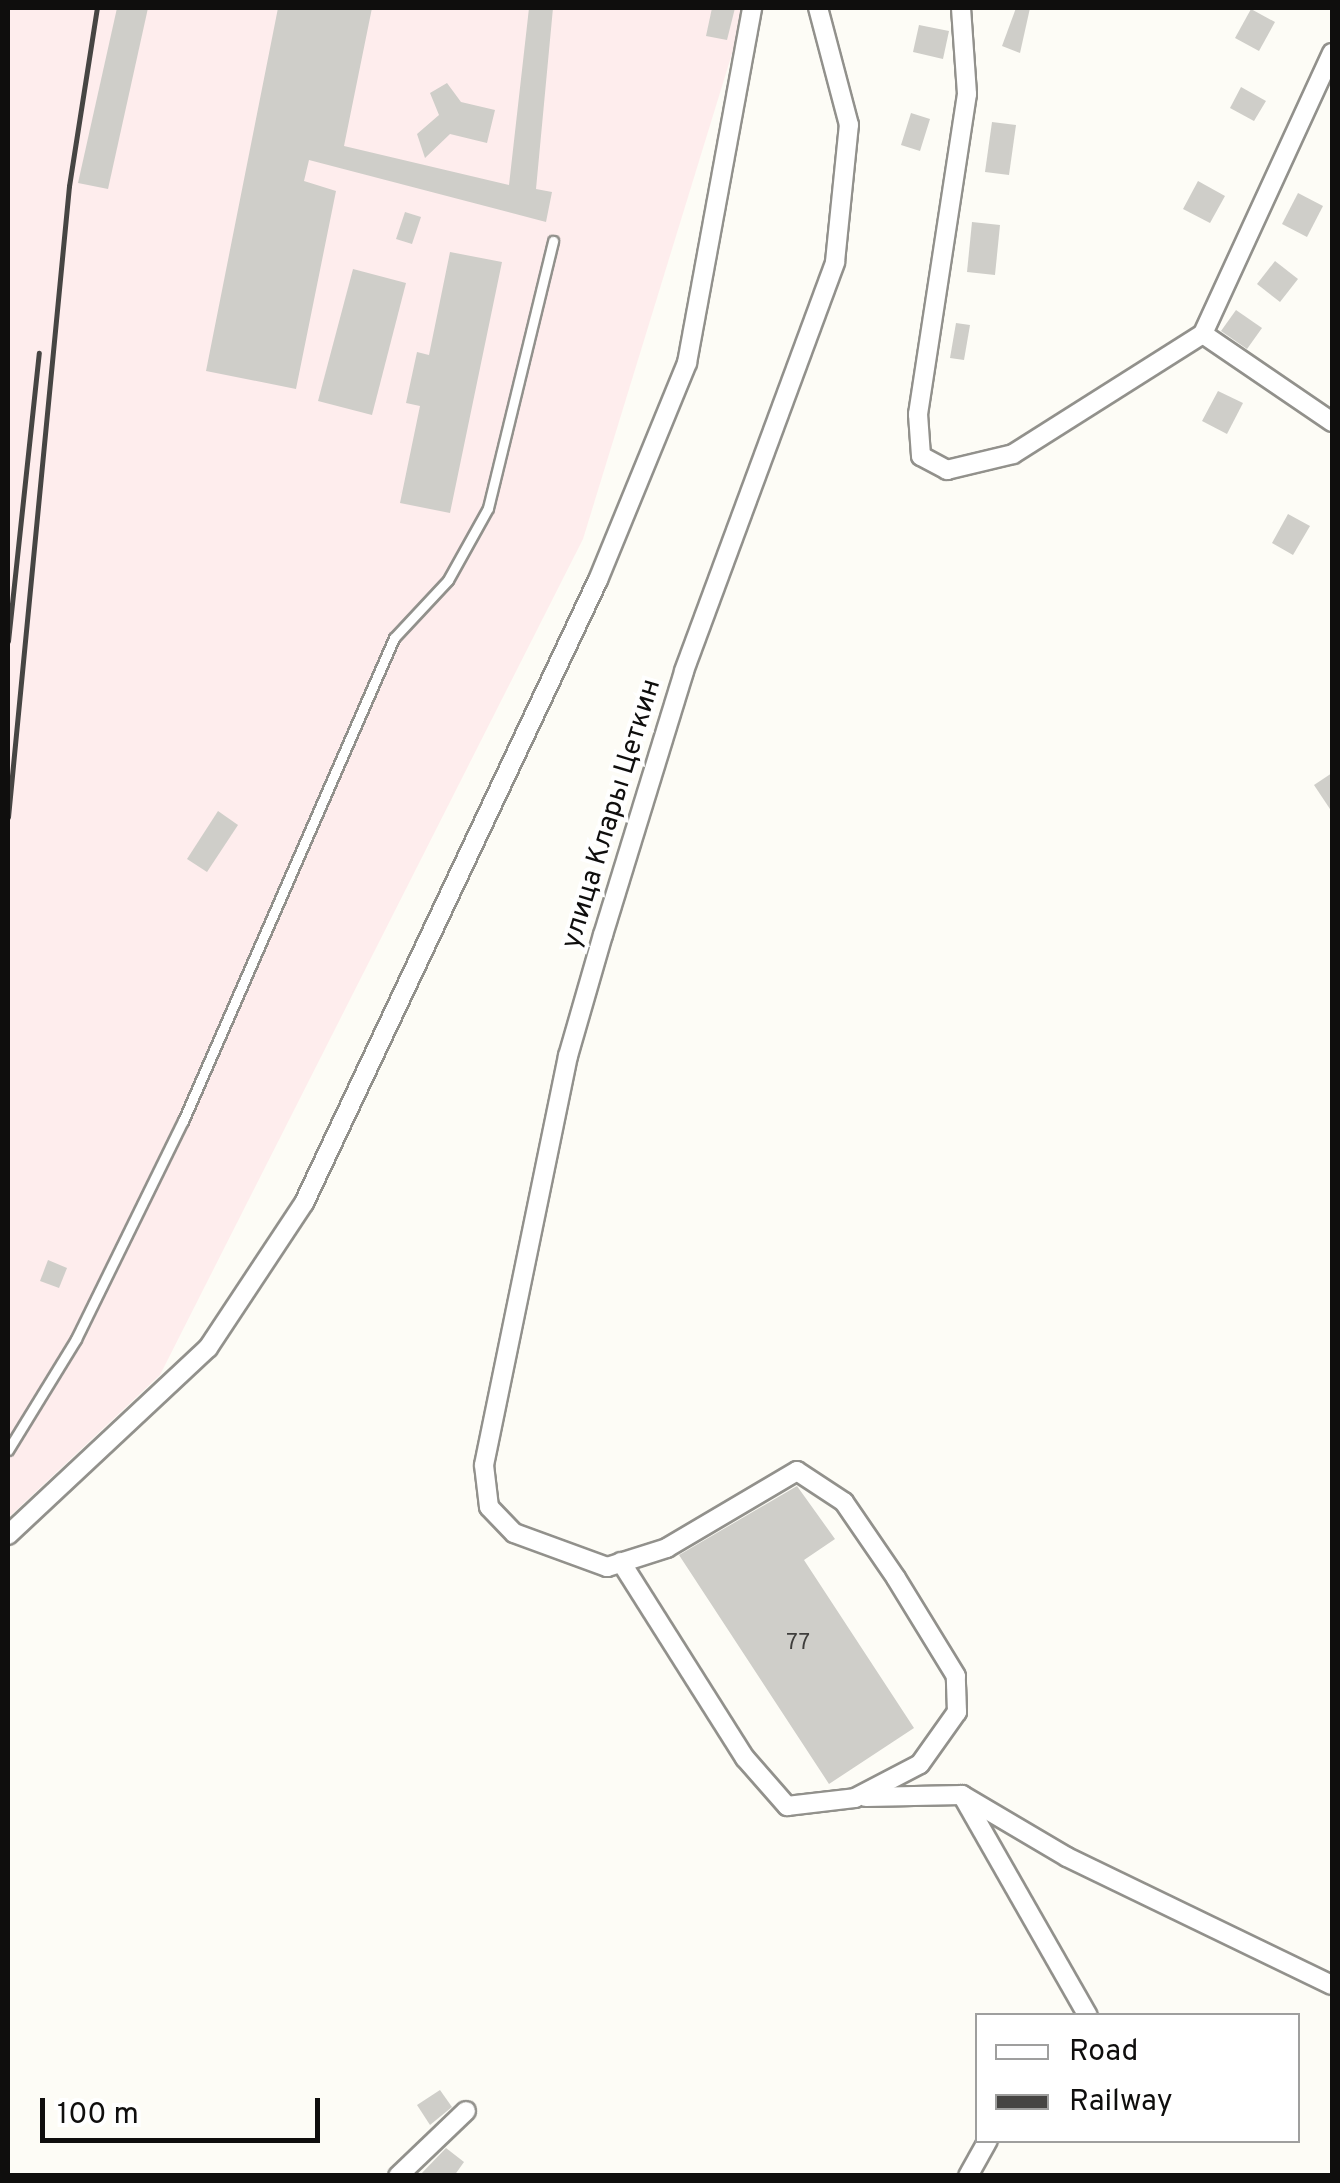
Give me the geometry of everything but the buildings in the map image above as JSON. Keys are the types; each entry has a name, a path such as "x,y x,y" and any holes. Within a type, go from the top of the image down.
{"street":[{"path":"8,1535 208,1348 304,1203 598,580 688,363 752,8"},
{"name":"улица Клары Цеткин","path":"621,1562 745,1758 787,1806 855,1798 920,1764 957,1712 956,1676 844,1502 791,1469 667,1548 621,1562 606,1567 514,1532 488,1507 484,1465 573,1039 684,672 835,262 849,125 818,8"},
{"path":"961,8 967,94 918,414 921,456 947,470 1013,454 1203,334 1332,52"},
{"path":"1203,334 1332,422"},
{"path":"855,1798 962,1795 1067,1857 1332,1985"},
{"path":"962,1795 1086,2013"},
{"path":"398,2176 466,2111"},
{"path":"968,2176 986,2143"}],"lane":[{"path":"8,1450 76,1339 183,1121 394,638 448,580 488,508 553,241"}],"shaded area":[{"path":"8,8 746,8 583,539 160,1375 8,1518"}],"railway":[{"path":"8,817 69,186 97,8"},
{"path":"8,641 39,353"}]}
